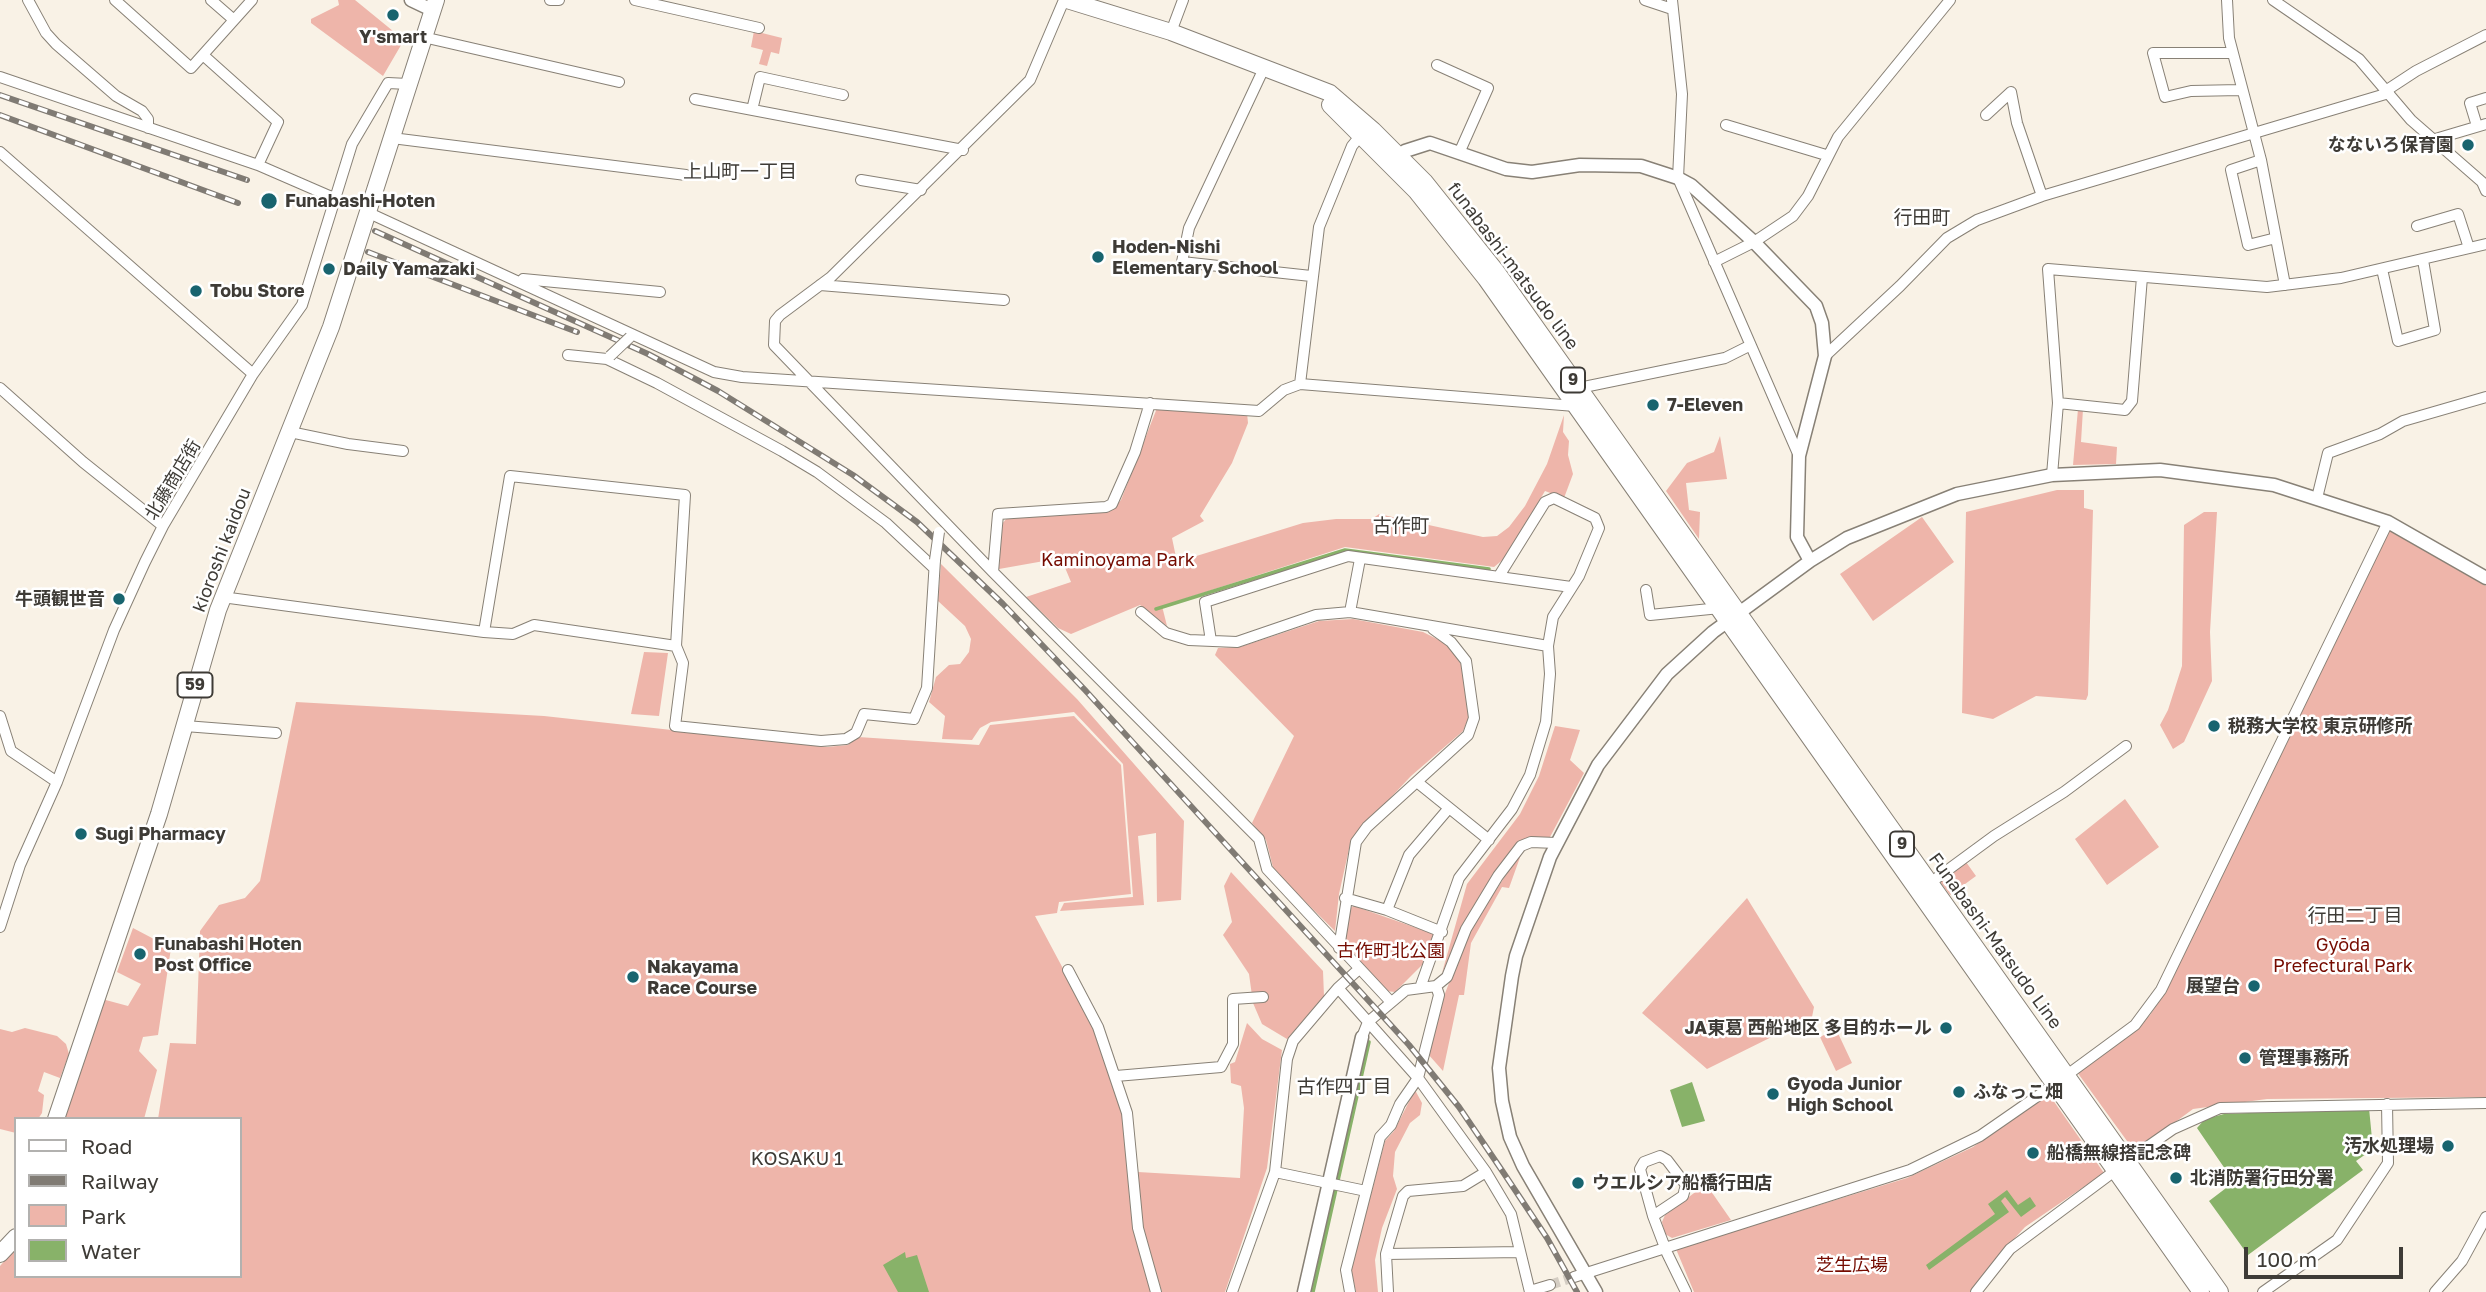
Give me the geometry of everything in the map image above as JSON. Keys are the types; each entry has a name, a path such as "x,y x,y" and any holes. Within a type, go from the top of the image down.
{"main road":[{"name":"funabashi-matsudo line","path":"1065,0 1171,32 1265,66 1342,102 1470,235 1579,388 1729,613"},
{"name":"kioroshi kaidou","path":"57,1117 159,814 222,597 331,327 434,5"},
{"name":"funabashi-matsudo line","path":"1297,79 1395,160 1461,245 1575,406 1729,613"},
{"name":"Funabashi-Matsudo Line","path":"1729,613 1930,883 2061,1080"},
{"name":"Funabashi-Matsudo Line","path":"1729,613 2121,1165 2220,1292"},
{"name":"Funabashi-Matsudo Line","path":"2121,1165 2201,1292"},
{"path":"0,1254 14,1239"}],"street":[{"path":"28,0 46,33 56,44 116,96 142,111 148,119 148,128"},
{"path":"115,0 191,68 252,0"},
{"path":"211,0 234,20"},
{"path":"411,0 434,5"},
{"path":"550,0 559,0"},
{"path":"635,0 759,28"},
{"path":"1065,0 1030,80 921,190 820,285 775,321 774,345 993,572 1259,839 1267,869 1390,1001"},
{"path":"1171,32 1183,0"},
{"path":"1645,0 1672,5 1682,94 1678,178 1799,456"},
{"path":"1714,262 1754,242 1793,216 1808,197 1826,155 1950,0"},
{"path":"2227,0 2232,53 2261,160 2285,285"},
{"path":"2273,0 2359,59 2432,140 2482,182 2486,191"},
{"path":"1825,356 1900,286 1947,237 1977,220 2042,196 2388,92 2416,71 2486,35"},
{"path":"423,37 619,82"},
{"path":"2232,53 2153,53 2165,97 2191,91 2240,90"},
{"path":"202,55 278,122 258,165"},
{"path":"1437,65 1488,88 1460,151"},
{"path":"1265,66 1189,228 1182,262 1311,276"},
{"path":"0,77 258,165 334,198"},
{"path":"752,110 760,77 843,95"},
{"name":"北藤商店街","path":"1,919 20,865 57,782 114,630 163,526 253,374 302,305 352,144 391,81 408,84"},
{"path":"1986,115 2011,92 2017,123 2042,196"},
{"path":"2432,140 2481,125 2470,103 2486,98"},
{"path":"695,99 963,150"},
{"path":"1726,125 1826,155"},
{"path":"1300,384 1319,227 1352,146 1362,135"},
{"path":"392,138 686,175"},
{"path":"1395,160 1405,151 1430,143 1520,171 1546,172 1613,163 1641,166 1678,178 1705,197 1754,242 1815,306 1822,323 1825,356 1799,456 1797,537 1810,561"},
{"path":"0,152 253,374"},
{"path":"2261,160 2231,170 2248,245 2276,238"},
{"path":"861,180 921,190"},
{"path":"369,213 713,372 809,383 1259,411 1283,390 1300,384 1575,406"},
{"path":"2417,226 2458,214 2469,248"},
{"path":"2052,475 2058,403 2048,269 2285,285 2382,269 2486,244"},
{"path":"2382,269 2398,341 2435,330 2423,260"},
{"path":"2058,403 2125,410 2132,401 2142,277"},
{"path":"512,278 660,292"},
{"path":"820,285 1004,300"},
{"path":"608,357 633,335"},
{"path":"1579,388 1725,358 1749,346"},
{"path":"568,355 608,357 817,472 886,523 934,564"},
{"path":"0,388 83,462 163,526"},
{"path":"2317,498 2328,453 2380,434 2403,421 2486,397"},
{"path":"993,572 998,514 1106,508 1112,504 1135,452 1150,403"},
{"path":"290,432 348,444 403,451"},
{"path":"1597,1292 1580,1275 1515,1151 1502,1101 1499,1068 1516,956 1556,843 1598,765 1641,704 1729,613 1847,538 1957,494 2052,475 2160,470 2274,485 2317,498 2388,522 2486,578"},
{"path":"484,632 510,476 685,495 676,646 683,663 675,726 821,741 846,739 856,733 864,714 914,719 927,688 934,564 941,519"},
{"path":"1420,988 1459,878 1512,809 1538,750 1548,702 1548,646 1552,617 1571,587 1599,528 1595,518 1554,498 1545,502 1499,576"},
{"path":"1580,1275 1910,1170 1980,1136 2135,1025 2161,990 2388,522"},
{"path":"1211,641 1205,602 1348,556 1571,587"},
{"path":"1350,612 1360,559"},
{"path":"1646,590 1650,615 1729,613"},
{"path":"222,597 484,632 513,634 534,625 676,646"},
{"path":"1142,611 1167,633 1189,640 1237,642 1316,615 1350,612 1548,646"},
{"path":"1339,948 1356,842 1367,827 1468,735 1474,719 1466,661 1451,642 1429,626"},
{"path":"0,716 11,751 57,782"},
{"path":"185,726 276,733"},
{"path":"1930,883 1994,836 2064,792 2126,746"},
{"path":"1417,782 1489,840"},
{"path":"1387,910 1409,855 1449,808"},
{"path":"1304,1292 1362,1037 1368,1022 1406,990 1436,986 1447,977 1466,929 1498,876 1521,846 1531,842 1556,843"},
{"path":"1345,898 1387,910 1442,932"},
{"path":"1232,1292 1275,1172 1287,1059 1293,1041 1338,988 1359,969"},
{"path":"1068,970 1098,1027 1116,1076 1126,1113 1138,1228 1156,1292"},
{"path":"1350,1292 1346,1270 1380,1137 1391,1125 1400,1104 1418,1077 1439,995 1436,986"},
{"path":"1338,988 1418,1077 1486,1172 1511,1214 1530,1292 1550,1285"},
{"path":"1116,1076 1221,1067 1233,1044 1233,999 1263,996"},
{"path":"1976,1292 2010,1249 2121,1165 2173,1129 2220,1108 2486,1103"},
{"path":"2263,1292 2337,1240 2388,1163 2387,1104"},
{"path":"1653,1216 1683,1196 1686,1185 1667,1160 1660,1156 1644,1162 1640,1169 1653,1216 1686,1292"},
{"path":"1275,1172 1366,1191"},
{"path":"1388,1292 1386,1254 1402,1196 1408,1191 1463,1186 1486,1172"},
{"path":"2435,1292 2462,1261 2486,1217"},
{"path":"1386,1254 1520,1252"}],"green space":[{"path":"338,0 355,0 404,40 383,76 311,23 311,19 339,5"},
{"path":"754,31 782,38 779,54 771,52 767,66 759,64 763,50 751,47"},
{"name":"Kaminoyama Park","path":"1157,408 1247,413 1248,423 1232,463 1200,516 1204,521 1172,538 1177,562 1303,523 1372,519 1379,514 1483,537 1497,536 1509,527 1525,506 1547,464 1564,415 1563,432 1569,441 1568,455 1573,474 1564,498 1545,491 1505,558 1494,567 1345,547 1162,606 1167,626 1140,605 1071,634 1058,628 1026,597 1071,582 1061,558 999,569 1001,525 1008,517 1115,506 1121,500"},
{"path":"2078,409 2083,409 2081,442 2117,447 2116,464 2073,465"},
{"path":"1720,436 1727,479 1686,483 1689,510 1700,512 1699,539 1666,491 1687,463 1714,452"},
{"path":"2057,490 2084,490 2084,508 2093,510 2086,700 2036,696 1993,719 1962,713 1966,512"},
{"path":"2204,512 2217,512 2210,632 2212,681 2184,742 2173,749 2160,725 2168,710 2182,666 2184,525"},
{"path":"1922,517 1954,562 1873,621 1840,574"},
{"name":"Gyōda Prefectural Park","path":"2389,530 2486,586 2486,1097 2267,1099 2193,1109 2135,1152 2077,1072 2130,1035 2150,1015 2165,992"},
{"path":"941,564 1077,699 1184,821 1181,900 1157,902 1156,833 1138,836 1144,905 1060,911 1064,903 1133,897 1123,764 1074,712 991,722 980,728 972,740 942,739 945,716 929,702 936,677 949,665 960,664 969,652 971,639 965,626 938,601"},
{"path":"1353,619 1423,632 1449,645 1462,666 1469,717 1463,731 1411,776 1351,840 1339,894 1335,931 1274,871 1266,840 1252,823 1294,736 1215,655 1218,648 1240,647 1319,621"},
{"path":"644,652 668,653 659,716 631,714"},
{"name":"Nakayama Race Course","path":"296,702 544,716 827,747 848,745 858,737 979,745 990,725 1074,716 1121,765 1131,894 1059,902 1057,913 1035,916 1092,1023 1123,1115 1151,1292 0,1292 0,1266 14,1250 14,1278 242,1278 242,1117 158,1117 170,1043 196,1044 200,931 219,905 245,898 260,881"},
{"path":"1555,726 1580,730 1570,760 1584,773 1550,837 1532,837 1519,843 1463,928 1442,973 1467,884 1520,814 1539,776"},
{"path":"2125,799 2159,847 2107,885 2075,839"},
{"path":"1523,849 1509,888 1502,887 1471,943 1464,995 1459,995 1443,1071 1428,1054 1444,996 1469,931"},
{"path":"1966,862 1976,876 1950,895 1940,882"},
{"path":"1231,872 1323,971 1324,996 1287,1039 1262,1024 1253,1003 1249,974 1223,935 1232,922 1224,886"},
{"path":"1747,898 1814,1007 1812,1017 1707,1069 1642,1013"},
{"name":"古作町北公園","path":"1354,906 1434,934 1426,961 1395,992 1386,991 1345,946 1348,909"},
{"path":"133,928 171,948 158,1035 143,1037 139,1051 157,1070 145,1117 62,1117 102,999 128,1006 141,984 117,972"},
{"path":"1247,1023 1262,1039 1282,1050 1267,1168 1225,1292 1162,1292 1142,1227 1138,1172 1240,1178 1244,1108 1241,1086 1231,1083 1230,1064 1235,1062"},
{"path":"25,1028 57,1036 66,1044 69,1054 60,1078 44,1072 38,1091 44,1095 39,1117 14,1117 14,1132 0,1129 0,1029 12,1032"},
{"path":"1836,1029 1852,1063 1836,1071 1820,1037"},
{"path":"1415,1090 1422,1103 1420,1115 1410,1123 1395,1152 1393,1176 1397,1189 1382,1228 1375,1260 1378,1292 1356,1292 1351,1270 1385,1141 1394,1131"},
{"name":"芝生広場","path":"2048,1093 2104,1173 2025,1227 1993,1262 1971,1292 1694,1292 1676,1249 1907,1178 1973,1147"},
{"path":"1706,1184 1731,1220 1672,1238 1665,1234 1662,1222 1665,1215"}],"water":[{"path":"1692,1082 1705,1121 1682,1127 1670,1090"},
{"path":"2369,1108 2373,1149 2356,1161 2363,1170 2248,1255 2209,1201 2234,1182 2197,1128 2205,1119 2224,1114"},
{"path":"2007,1190 2018,1205 2030,1197 2036,1206 2021,1217 2005,1197 2001,1201 2009,1212 1929,1270 1926,1265 1995,1214 1988,1204"},
{"path":"905,1252 906,1258 917,1255 929,1292 898,1292 883,1265"}],"waterway":[{"path":"1156,609 1345,550 1489,569"},
{"path":"1313,1292 1369,1042"}],"tunnel":[{"path":"1550,1285 1574,1277"}],"railway":[{"path":"0,95 247,180"},
{"path":"0,115 238,203"},
{"path":"375,231 648,354 718,391 853,475 917,522 1003,604 1085,690 1409,1045 1459,1107 1547,1238 1577,1292"},
{"path":"368,252 577,332"}],"place":[{"name":"Y'smart","path":"393,15"},
{"name":"なないろ保育園","path":"2468,145"},
{"name":"Funabashi-Hoten","path":"269,201"},
{"name":"Hoden-Nishi Elementary School","path":"1098,257"},
{"name":"Daily Yamazaki","path":"329,269"},
{"name":"Tobu Store","path":"196,291"},
{"name":"7-Eleven","path":"1653,405"},
{"name":"牛頭観世音","path":"119,599"},
{"name":"税務大学校 東京研修所","path":"2214,726"},
{"name":"Sugi Pharmacy","path":"81,834"},
{"name":"Funabashi Hoten Post Office","path":"140,954"},
{"name":"Nakayama Race Course","path":"633,977"},
{"name":"展望台","path":"2254,986"},
{"name":"JA東葛 西船地区 多目的ホール","path":"1946,1028"},
{"name":"管理事務所","path":"2245,1058"},
{"name":"ふなっこ畑","path":"1959,1092"},
{"name":"Gyoda Junior High School","path":"1773,1094"},
{"name":"汚水処理場","path":"2448,1146"},
{"name":"船橋無線搭記念碑","path":"2033,1153"},
{"name":"北消防署行田分署","path":"2176,1178"},
{"name":"ウエルシア船橋行田店","path":"1578,1183"}],"district":[{"name":"上山町一丁目","path":"740,172"},
{"name":"行田町","path":"1922,218"},
{"name":"古作町","path":"1401,526"},
{"name":"行田二丁目","path":"2355,916"},
{"name":"古作四丁目","path":"1344,1087"},
{"name":"KOSAKU 1","path":"797,1159"}]}
